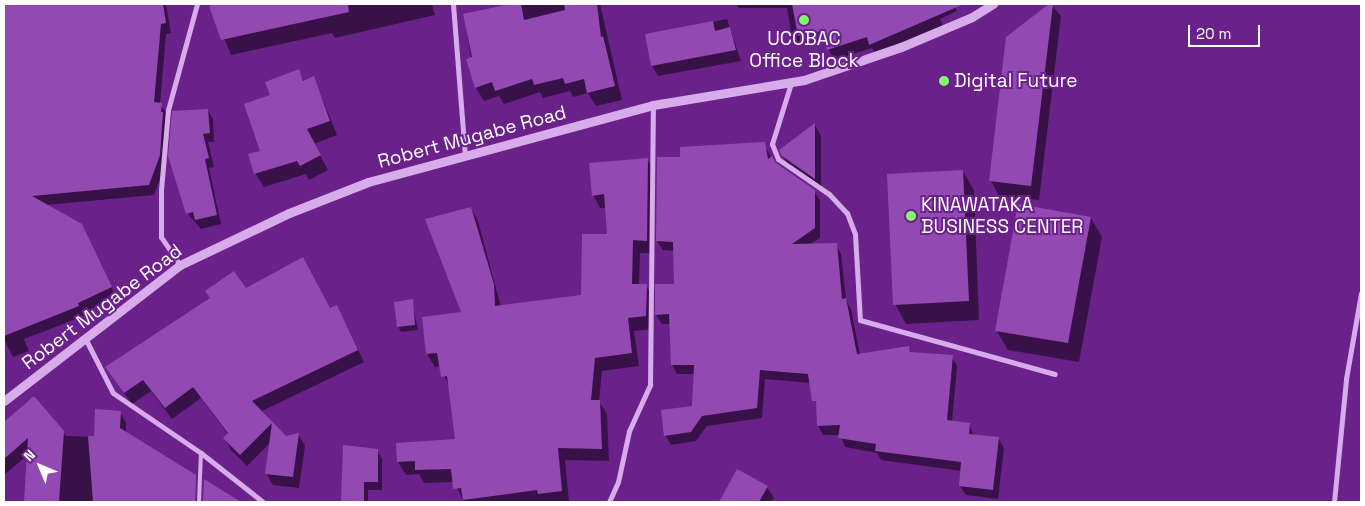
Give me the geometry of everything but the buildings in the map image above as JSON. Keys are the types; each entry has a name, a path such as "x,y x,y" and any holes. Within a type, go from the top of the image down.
{"street":[{"path":"180,265 161,237 161,190 168,110 197,4"},
{"path":"453,4 465,156"},
{"name":"Robert Mugabe Road","path":"4,401 86,340 180,265 289,212 368,182 653,106 790,82 901,47 972,17 993,4"},
{"path":"790,82 772,144 778,159 828,194 847,213 855,234 860,320 1055,374"},
{"path":"609,502 618,482 629,431 650,386 653,106"},
{"path":"1334,502 1346,380 1361,293"},
{"path":"86,340 113,393 200,453 263,502"}],"lane":[{"path":"199,502 200,453"}],"place":[{"name":"UCOBAC Office Block","path":"804,20"},
{"name":"Digital Future","path":"944,81"},
{"name":"KINAWATAKA BUSINESS CENTER","path":"911,216"}]}
